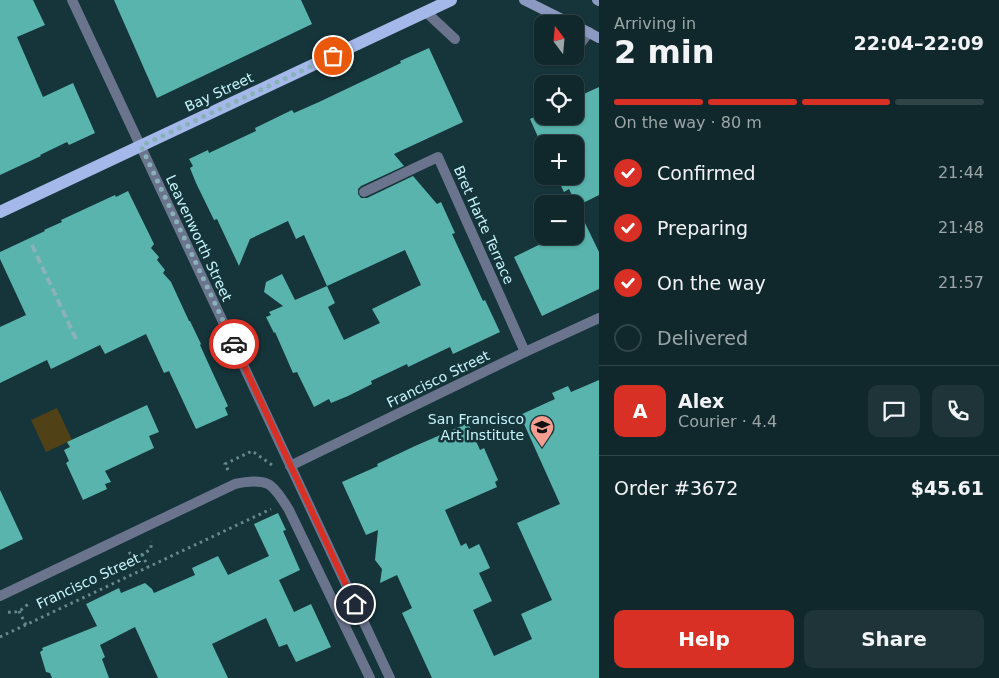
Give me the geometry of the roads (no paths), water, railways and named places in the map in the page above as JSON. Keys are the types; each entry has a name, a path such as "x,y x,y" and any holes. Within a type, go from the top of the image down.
{"main road":[{"name":"Bay Street","path":"0,212 451,0"},
{"path":"524,0 553,15"},
{"path":"584,30 599,38"}],"street":[{"name":"Leavenworth Street","path":"72,0 390,678"},
{"path":"426,12 455,39"},
{"path":"584,38 588,32"},
{"name":"Bret Harte Terrace","path":"364,192 438,157 525,352"},
{"name":"Francisco Street","path":"290,466 599,318"},
{"name":"Francisco Street","path":"0,596 235,484 253,482 268,484 279,494 289,510 370,678"}],"railway":[{"path":"32,245 76,339"}],"place":[{"name":"San Francisco Art Institute","path":"542,448"}]}
